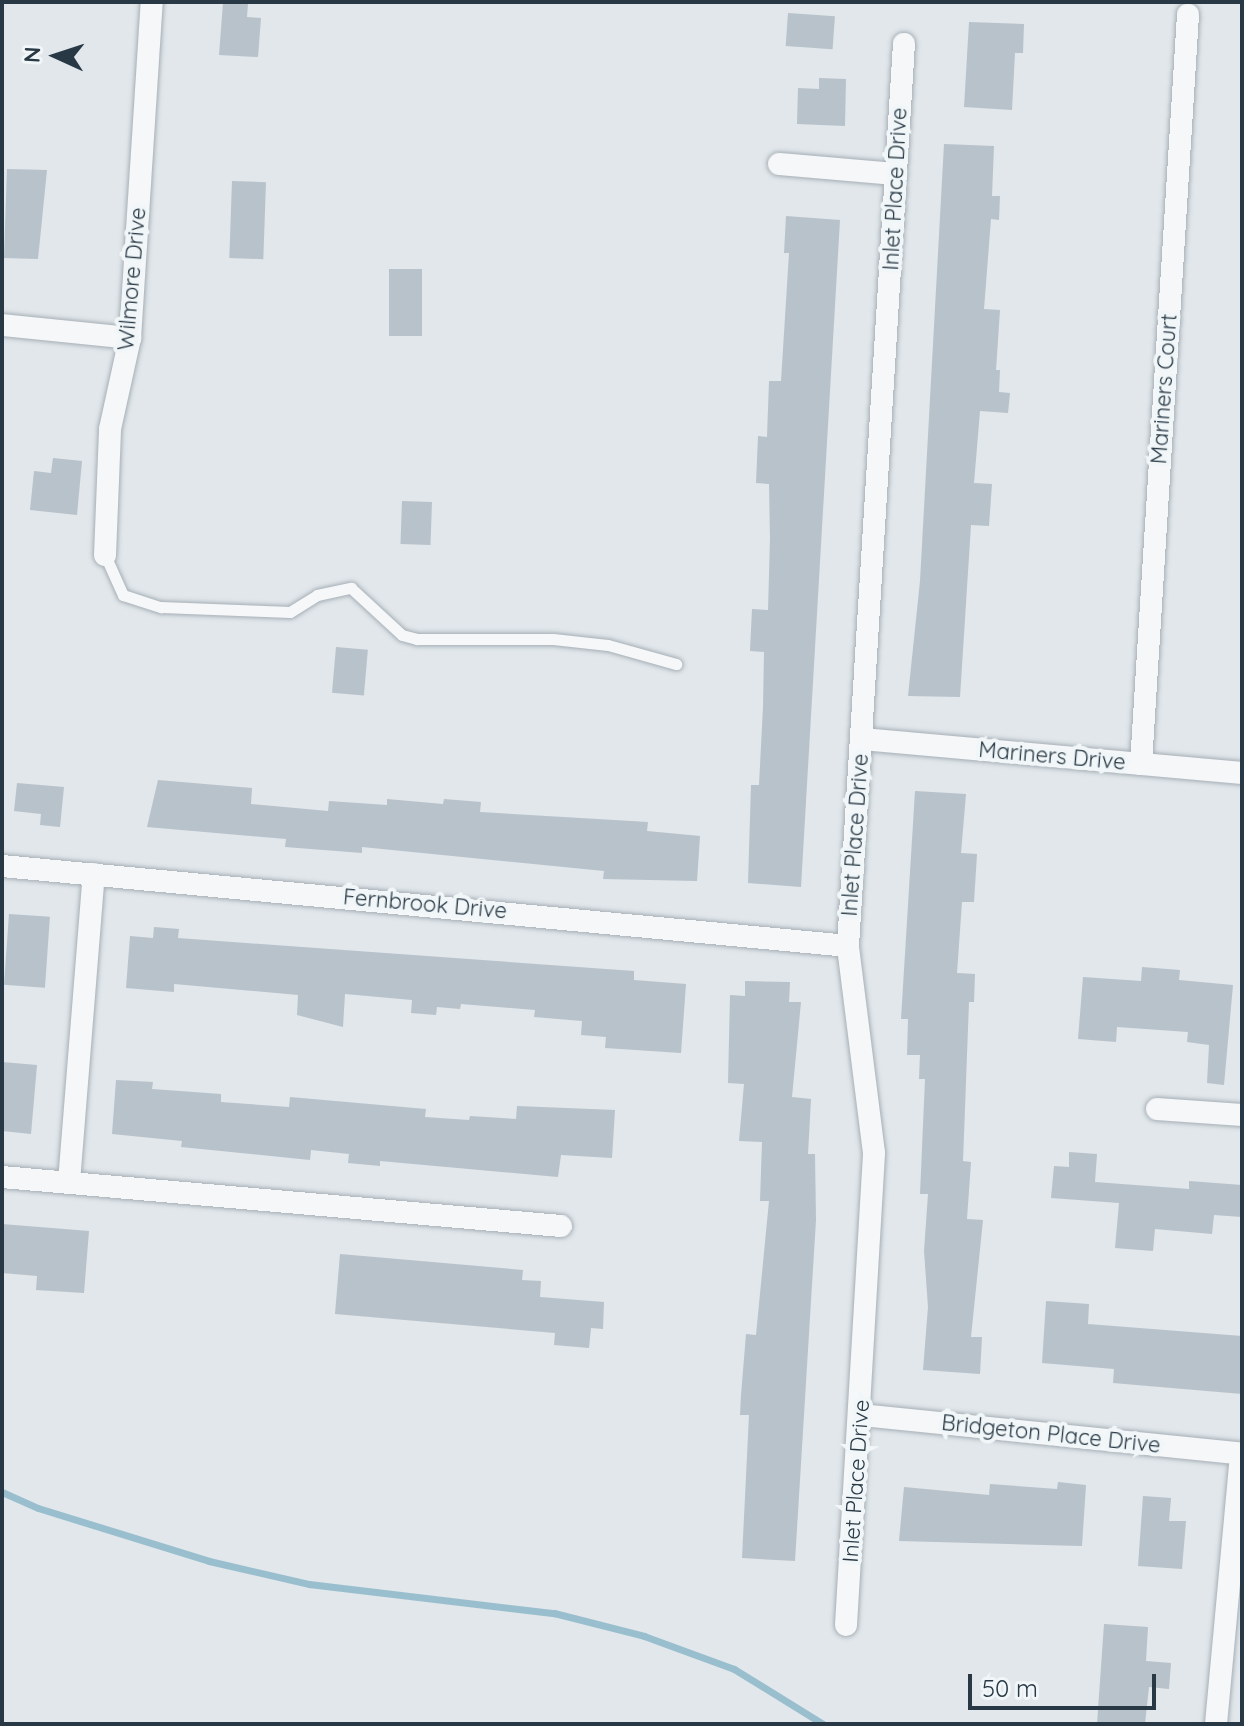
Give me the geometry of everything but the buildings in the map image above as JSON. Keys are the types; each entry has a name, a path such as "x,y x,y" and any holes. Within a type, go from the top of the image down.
{"street":[{"name":"Wilmore Drive","path":"105,555 110,429 130,338 152,2"},
{"name":"Mariners Court","path":"1141,764 1188,14"},
{"name":"Inlet Place Drive","path":"846,1625 861,1415 874,1153 848,946 904,44"},
{"path":"779,164 896,174"},
{"path":"2,325 130,338"},
{"name":"Mariners Drive","path":"862,739 1242,773"},
{"name":"Fernbrook Drive","path":"2,866 848,946"},
{"path":"69,1182 94,874"},
{"path":"1157,1109 1242,1115"},
{"path":"2,1177 561,1226"},
{"name":"Bridgeton Place Drive","path":"861,1415 1241,1454"},
{"path":"1216,1724 1241,1454"}],"lane":[{"path":"105,555 123,595 161,607 290,612 317,595 351,588 370,599 402,635 417,639 553,639 608,645 676,664"}],"waterway":[{"path":"2,1492 38,1508 209,1561 309,1584 554,1613 644,1636 734,1669 823,1724"}]}
